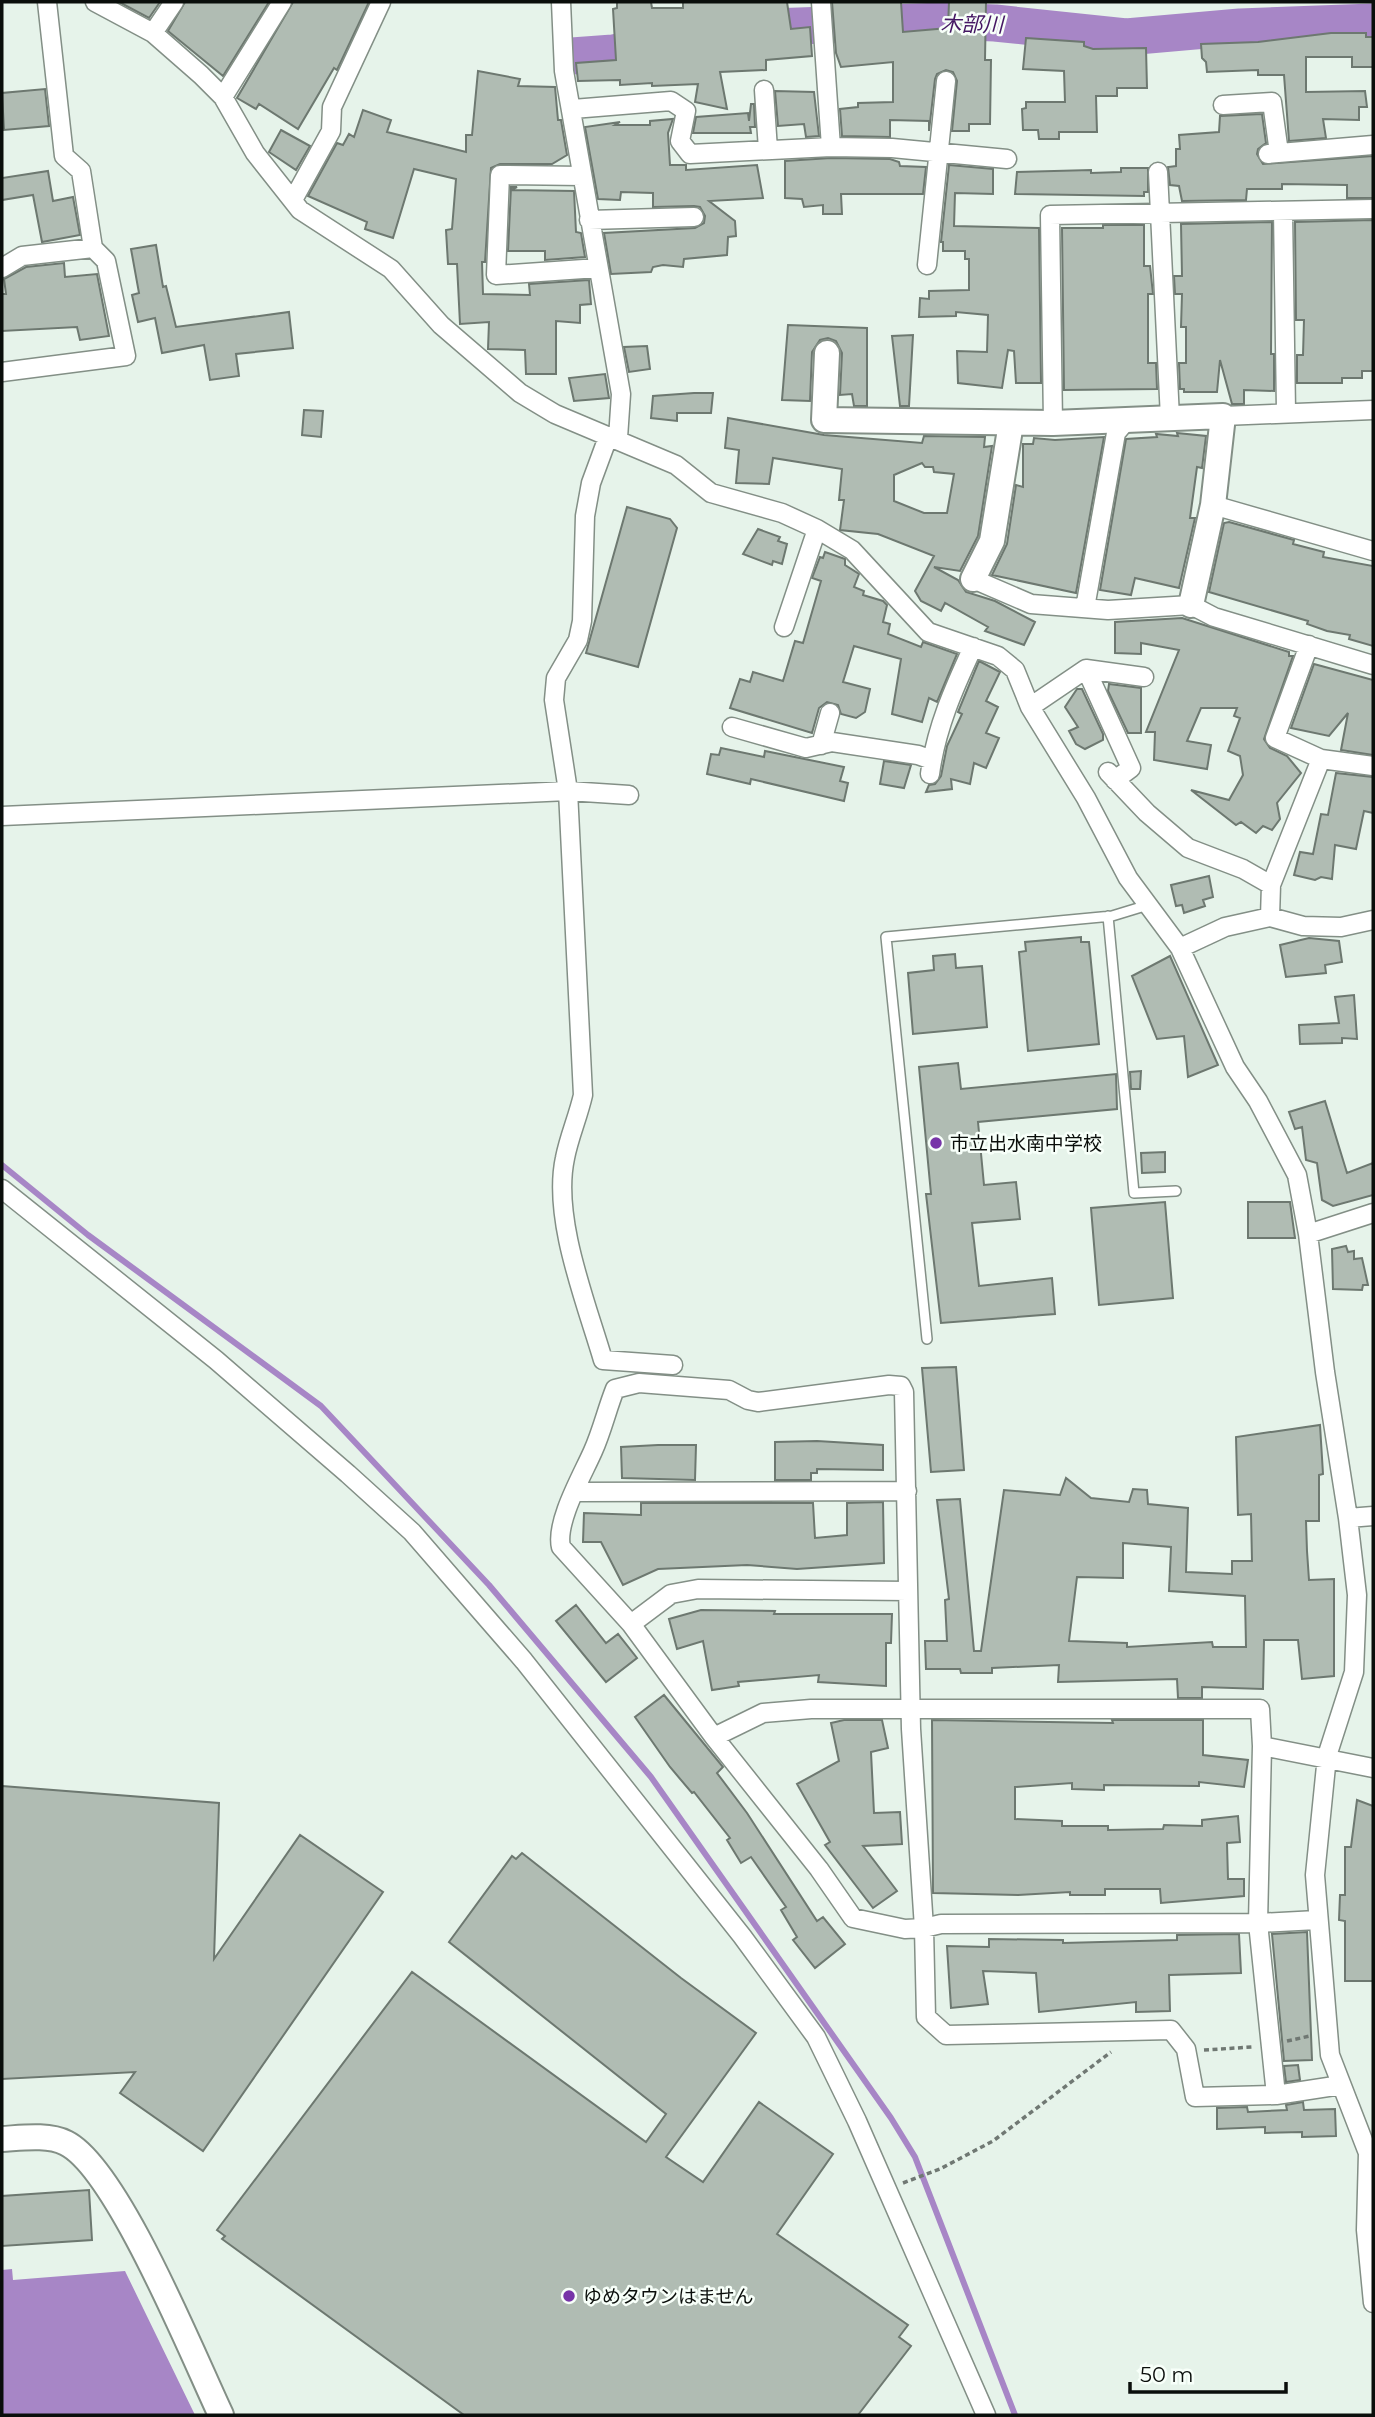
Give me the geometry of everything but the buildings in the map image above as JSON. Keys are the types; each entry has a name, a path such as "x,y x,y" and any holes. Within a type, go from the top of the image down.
{"street":[{"path":"2,372 126,356 106,261 93,248 81,171 64,156 47,2"},
{"path":"95,2 153,33 223,97 255,153 300,210 391,269 441,325 520,393 555,414 676,465 711,493 782,513 817,529 852,550 928,632 998,656 1015,670 1030,707 1086,798 1128,878 1180,948 1235,1066 1258,1101 1297,1175 1308,1234 1357,1595 1356,1649 1346,1703 1327,1756 1315,1875 1317,1920 1326,2032 1340,2085 1368,2153 1366,2230 1373,2303"},
{"path":"153,33 174,2"},
{"path":"223,97 282,2"},
{"path":"293,201 331,131 332,107 381,2"},
{"path":"561,2 564,71 573,109 589,220 621,394 613,437 591,483 585,516 582,621 578,640 562,664 554,688 555,716 568,791 583,1095 576,1130 565,1157 563,1203 575,1262 603,1360 673,1365"},
{"path":"821,2 831,147"},
{"path":"926,265 946,81"},
{"path":"764,90 768,150"},
{"path":"573,109 671,101 686,111 680,141 690,154 831,147 892,148 938,155 1007,159"},
{"path":"1223,105 1272,102 1274,153 1373,145"},
{"path":"1158,172 1170,418"},
{"path":"582,176 500,175 496,275 598,268"},
{"path":"1053,423 1048,240 1050,215 1373,209"},
{"path":"1283,211 1286,411"},
{"path":"589,220 694,217"},
{"path":"2,268 22,256 93,248"},
{"path":"821,363 824,420 1053,423 1286,411 1373,410"},
{"path":"1191,605 1213,505 1223,416"},
{"path":"1086,608 1116,433 1127,420"},
{"path":"1011,423 992,541 973,579 1031,604 1127,610 1191,605 1214,617 1373,665"},
{"path":"1213,505 1373,551"},
{"path":"784,627 817,529"},
{"path":"1309,645 1275,738 1321,759 1373,766"},
{"path":"732,727 806,748 832,742 918,755 931,767 950,697 973,647"},
{"path":"1030,707 1086,669 1144,677"},
{"path":"1086,669 1132,768 1112,776 1147,813 1188,848 1243,869 1271,885"},
{"path":"821,745 830,713"},
{"path":"1270,917 1271,885 1321,759"},
{"path":"2,816 568,791 629,795"},
{"path":"1180,948 1225,927 1270,917 1303,926 1340,927 1373,920"},
{"path":"2,1189 216,1360 348,1474 412,1532 524,1661 742,1936 816,2037 857,2121 986,2415"},
{"path":"1308,1234 1373,1213"},
{"path":"1317,1920 1258,1923 1070,1921 941,1924 924,1928 905,1929 853,1918 819,1869 714,1737 631,1624 561,1547 559,1538 615,1390 639,1383 729,1390 748,1401 758,1402 889,1385 901,1386 904,1392 911,1711 924,1928 926,2017 946,2035 1171,2030 1186,2049 1195,2097 1276,2095 1340,2085"},
{"path":"575,1492 907,1491"},
{"path":"1348,1518 1373,1516"},
{"path":"631,1624 671,1594 698,1589 908,1591"},
{"path":"714,1737 763,1713 811,1709 1261,1709 1258,1923 1276,2095"},
{"path":"1262,1746 1327,1756 1373,1768"},
{"path":"2,2139 63,2141 85,2155 101,2174 125,2215 221,2415"}],"lane":[{"path":"927,1339 886,937 1108,916 1148,905"},
{"path":"1108,916 1133,1193 1176,1191"}],"path":[{"path":"1186,2049 1269,2045 1326,2032"},
{"path":"911,2180 940,2169 993,2141 1047,2104 1103,2055 1121,2047"}],"shaded area":[{"path":"12,2269 13,2280 125,2271 195,2415 2,2415 2,2270"}],"waterway":[{"name":"木部川","path":"741,28 943,21 995,23 1126,37 1240,27 1373,22"},
{"name":"木部川","path":"572,56 613,53 664,42"},
{"path":"2,1165 88,1235 321,1406 489,1585 651,1777 891,2118 915,2157 1015,2415"}],"place":[{"name":"市立出水南中学校","path":"936,1143"},
{"name":"ゆめタウンはません","path":"569,2296"}]}
